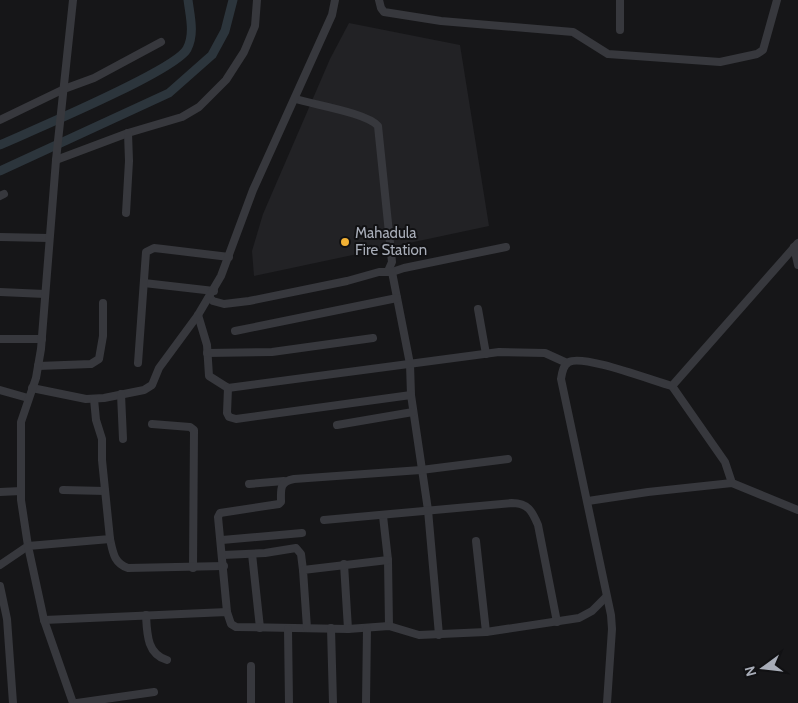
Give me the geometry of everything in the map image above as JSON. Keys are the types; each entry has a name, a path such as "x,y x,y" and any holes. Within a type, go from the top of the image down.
{"street":[{"path":"72,703 44,620 24,533 21,491 21,422 38,366 42,339 56,156 73,0"},
{"path":"56,156 182,117 199,107 226,80 244,52 255,26 257,0"},
{"path":"32,388 68,396 94,399 144,390 152,385 159,368 211,294 229,257 253,190 296,99 332,15 336,0"},
{"path":"379,0 384,12 441,21 573,32 608,54 720,62 757,54 763,50 777,0"},
{"path":"620,0 620,30"},
{"path":"0,120 64,89 101,74 161,42"},
{"path":"296,99 327,109 363,115 373,120 378,126 392,262 390,271 410,364 413,412 428,510 439,635"},
{"path":"126,213 130,161 128,133"},
{"path":"0,237 49,238"},
{"path":"796,245 798,265"},
{"path":"672,386 796,245"},
{"path":"211,294 213,301 224,304 249,301 506,247"},
{"path":"138,363 144,283 144,256 148,250 163,249 229,257"},
{"path":"144,283 211,294"},
{"path":"0,292 45,294"},
{"path":"235,331 397,298"},
{"path":"38,366 91,364 99,359 103,336 103,303"},
{"path":"478,309 486,354"},
{"path":"198,315 205,334 209,376 228,388 486,354 545,353 567,363"},
{"path":"208,352 272,352 373,338"},
{"path":"0,339 42,339"},
{"path":"607,703 612,629 588,501 561,379 564,366 578,359 672,386 725,462 732,483"},
{"path":"228,388 227,413 236,419 411,395"},
{"path":"0,390 28,398"},
{"path":"121,394 123,439"},
{"path":"94,399 96,420 102,439 110,539 114,557 119,565 128,568 224,566"},
{"path":"337,425 413,412"},
{"path":"152,424 190,427 194,430 193,568"},
{"path":"249,484 421,470 508,459"},
{"path":"284,481 281,485 281,502 279,504 220,513 218,516 224,555 227,612 232,626 288,629 348,629 389,626 410,634 439,635 486,632 579,618 592,611 606,597"},
{"path":"588,501 732,483 798,510"},
{"path":"63,490 105,491"},
{"path":"0,492 21,491"},
{"path":"324,520 512,503 527,505 538,525 557,622"},
{"path":"383,516 388,560 389,626"},
{"path":"222,540 302,533"},
{"path":"0,565 28,546 110,539"},
{"path":"476,541 486,632"},
{"path":"224,555 252,554 296,548 301,554 307,628"},
{"path":"252,554 260,628"},
{"path":"303,570 388,560"},
{"path":"344,564 348,629"},
{"path":"0,586 7,619 13,703"},
{"path":"44,620 227,612"},
{"path":"146,615 147,634 153,652 158,657 167,660"},
{"path":"331,628 333,703"},
{"path":"366,703 367,628"},
{"path":"288,629 289,703"},
{"path":"0,648 9,647"},
{"path":"250,703 251,666"},
{"path":"77,703 154,692"}],"shaded area":[{"path":"349,23 460,45 489,226 254,276 252,251 263,214 330,59"}],"waterway":[{"path":"0,145 131,85 177,59 187,49 191,37 188,0"},
{"path":"0,171 169,93 212,55 225,31 233,0"}],"place":[{"name":"Mahadula Fire Station","path":"345,242"}]}
